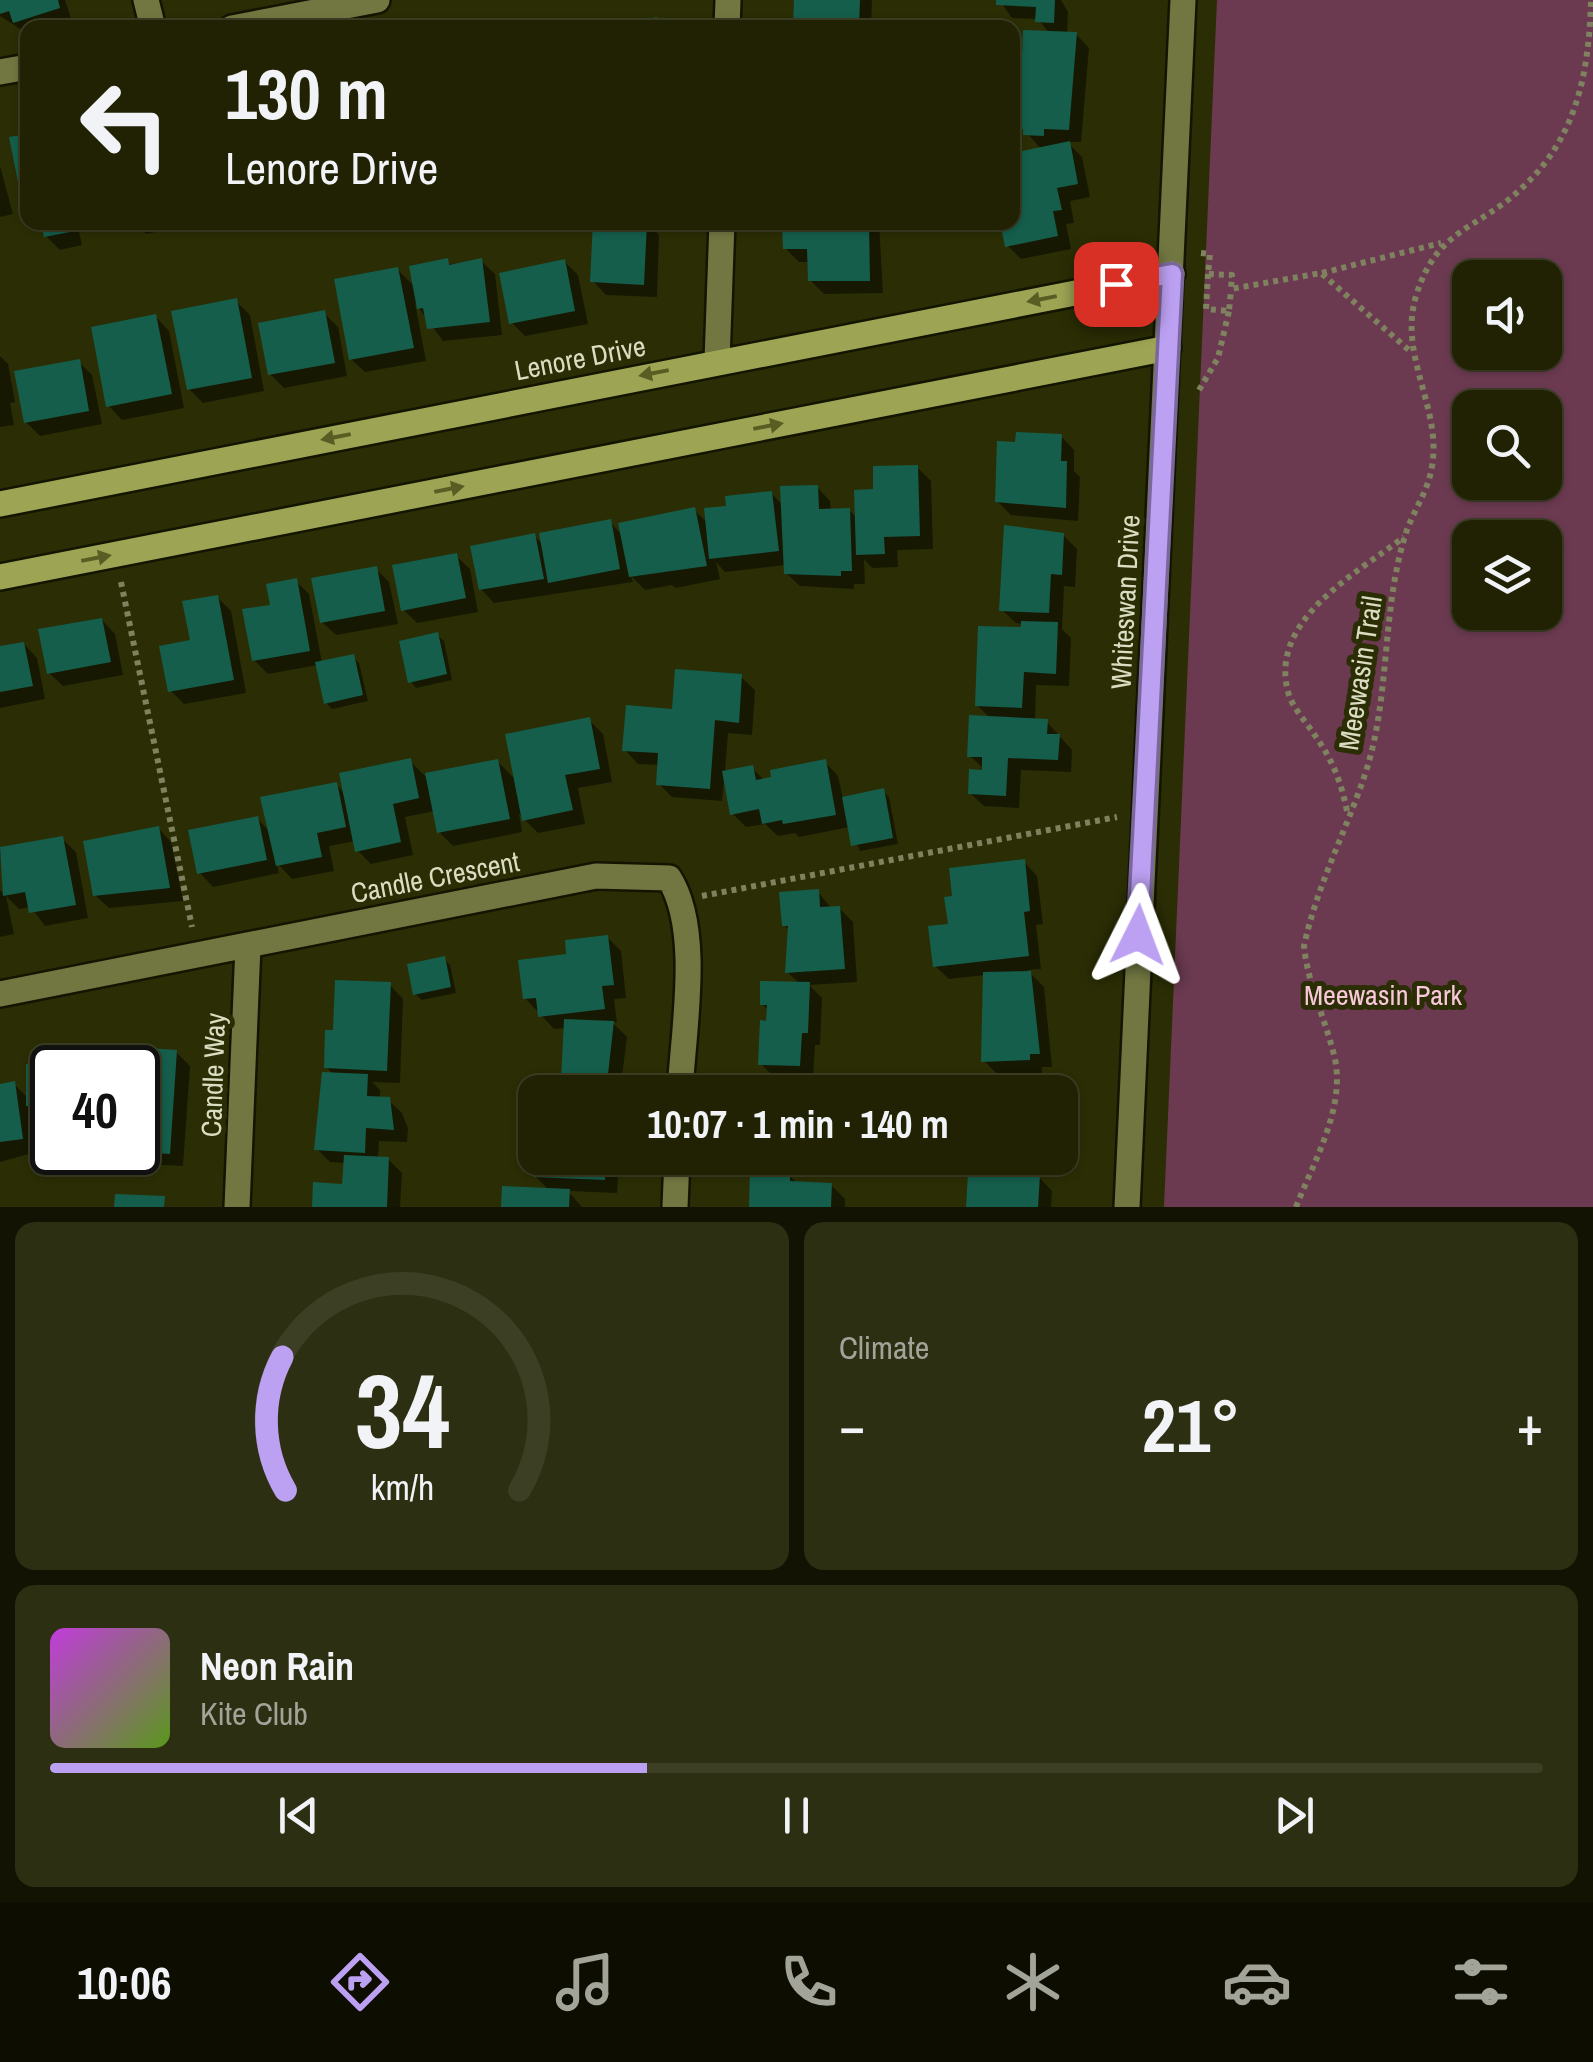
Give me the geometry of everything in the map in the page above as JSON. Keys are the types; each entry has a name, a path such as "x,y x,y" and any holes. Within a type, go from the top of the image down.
{"main road":[{"name":"Lenore Drive","path":"0,504 1172,274"},
{"path":"0,576 1168,348"}],"street":[{"path":"273,20 377,0"},
{"name":"Whiteswan Drive","path":"1126,1207 1184,0"},
{"path":"717,361 722,230"},
{"name":"Candle Crescent","path":"0,994 596,876 669,878 682,900 687,940 681,1075"},
{"name":"Candle Way","path":"237,1207 248,946"},
{"path":"675,1207 676,1175"}],"path":[{"name":"Meewasin Trail","path":"1231,290 1442,243 1524,186 1556,147 1584,84 1592,0"},
{"name":"Meewasin Trail","path":"1296,1207 1332,1116 1338,1088 1335,1060 1307,972 1304,946 1347,814 1367,766 1405,536 1424,497 1433,462 1428,416 1411,352 1415,299 1442,243"},
{"path":"1201,253 1210,254 1206,309 1229,311"},
{"path":"1321,273 1411,352"},
{"path":"1199,390 1218,358 1231,290 1232,275 1208,274"},
{"name":"Meewasin Trail","path":"1347,814 1340,776 1289,696 1287,650 1294,631 1316,606 1405,536"},
{"path":"120,576 192,928"},
{"path":"733,890 1106,816"}],"green space":[{"name":"Meewasin Park","path":"1217,0 1593,0 1593,1207 1164,1207"}],"building":[{"path":"0,0 58,0 60,8 13,23 9,11 0,14"},
{"path":"794,0 860,0 859,20 793,20"},
{"path":"996,0 1055,0 1054,23 1035,22 1036,7 996,5"},
{"path":"1023,30 1077,32 1069,130 1044,129 1044,136 1023,135"},
{"path":"20,135 19,187 9,137"},
{"path":"1070,141 1078,184 1057,188 1062,210 1053,211 1058,236 1005,247 1002,230 1020,230 1020,151"},
{"path":"43,230 70,230 70,232 44,237"},
{"path":"593,230 647,230 644,285 590,282"},
{"path":"782,230 869,230 870,281 808,281 807,249 783,249"},
{"path":"448,258 449,265 482,258 490,322 427,329 423,308 417,309 409,266"},
{"path":"565,259 575,311 509,324 499,273"},
{"path":"398,267 414,348 349,360 334,279"},
{"path":"237,298 252,378 187,390 171,311"},
{"path":"325,310 335,363 268,375 258,323"},
{"path":"156,314 172,394 106,407 91,327"},
{"path":"80,359 89,411 24,423 14,371"},
{"path":"1016,432 1062,434 1061,461 1067,461 1066,508 995,502 997,441 1015,442"},
{"path":"918,465 920,536 884,537 885,554 856,555 854,490 873,489 873,466"},
{"path":"818,485 819,509 850,508 852,571 841,571 841,576 784,574 780,486"},
{"path":"772,491 779,551 709,559 704,508 726,506 725,496"},
{"path":"695,507 707,566 629,577 618,523"},
{"path":"611,519 620,569 548,583 539,533"},
{"path":"1004,525 1064,533 1062,575 1051,574 1049,613 999,611"},
{"path":"535,533 544,579 479,590 470,546"},
{"path":"457,553 466,598 401,611 392,565"},
{"path":"377,566 385,611 320,623 311,578"},
{"path":"297,578 310,651 252,661 242,609 270,605 266,584"},
{"path":"218,595 234,680 168,692 159,646 190,640 182,601"},
{"path":"102,618 111,662 47,674 38,629"},
{"path":"1021,621 1058,622 1056,674 1024,672 1022,708 975,706 978,626 1021,627"},
{"path":"438,632 447,674 408,683 399,641"},
{"path":"24,642 33,686 0,692 0,646"},
{"path":"354,654 363,695 324,704 315,662"},
{"path":"675,669 742,674 739,723 715,720 710,789 656,785 658,753 622,751 626,705 672,709"},
{"path":"969,715 1048,719 1047,734 1060,734 1058,760 1008,758 1006,796 968,794 969,769 982,770 982,757 967,757"},
{"path":"590,717 600,769 565,775 573,810 522,821 505,734"},
{"path":"411,758 419,798 393,804 401,842 355,852 339,773"},
{"path":"498,759 510,819 437,833 425,773"},
{"path":"826,759 836,815 762,824 759,809 730,815 722,771 753,765 756,780 771,777 770,770"},
{"path":"337,782 346,827 317,833 322,857 276,866 260,797"},
{"path":"884,788 893,838 851,846 842,797"},
{"path":"258,816 267,860 197,874 188,830"},
{"path":"159,826 170,888 93,896 83,841"},
{"path":"63,836 76,905 29,913 25,892 3,896 0,847"},
{"path":"1025,859 1030,911 1024,912 1029,956 933,967 928,926 948,924 944,897 952,896 949,868"},
{"path":"819,889 820,907 840,906 845,969 785,973 788,926 782,926 779,892"},
{"path":"608,935 614,985 602,986 605,1009 538,1017 536,998 523,999 518,960 566,954 565,940"},
{"path":"445,956 451,987 413,995 407,964"},
{"path":"1031,971 1040,1054 1030,1054 1030,1060 981,1062 983,972"},
{"path":"335,980 391,982 387,1071 324,1068 325,1030 333,1030"},
{"path":"760,981 810,982 808,1033 802,1033 800,1066 758,1065 760,1020 766,1021 767,1005 760,1005"},
{"path":"564,1019 614,1021 608,1075 561,1075"},
{"path":"160,1049 177,1050 170,1154 160,1153"},
{"path":"26,1064 30,1064 30,1106 26,1106"},
{"path":"322,1072 368,1074 367,1096 390,1097 394,1130 366,1128 365,1153 314,1150"},
{"path":"15,1081 23,1139 0,1142 0,1084"},
{"path":"344,1155 389,1157 387,1207 312,1207 313,1182 342,1184"},
{"path":"605,1175 605,1180 533,1177"},
{"path":"750,1175 790,1175 790,1181 832,1183 831,1207 749,1207"},
{"path":"968,1175 1040,1175 1038,1207 966,1207"},
{"path":"502,1186 570,1189 569,1207 501,1207"},
{"path":"115,1194 165,1196 164,1207 114,1207"}],"route":[{"path":"1116,284 1172,274 1138,935"}]}
